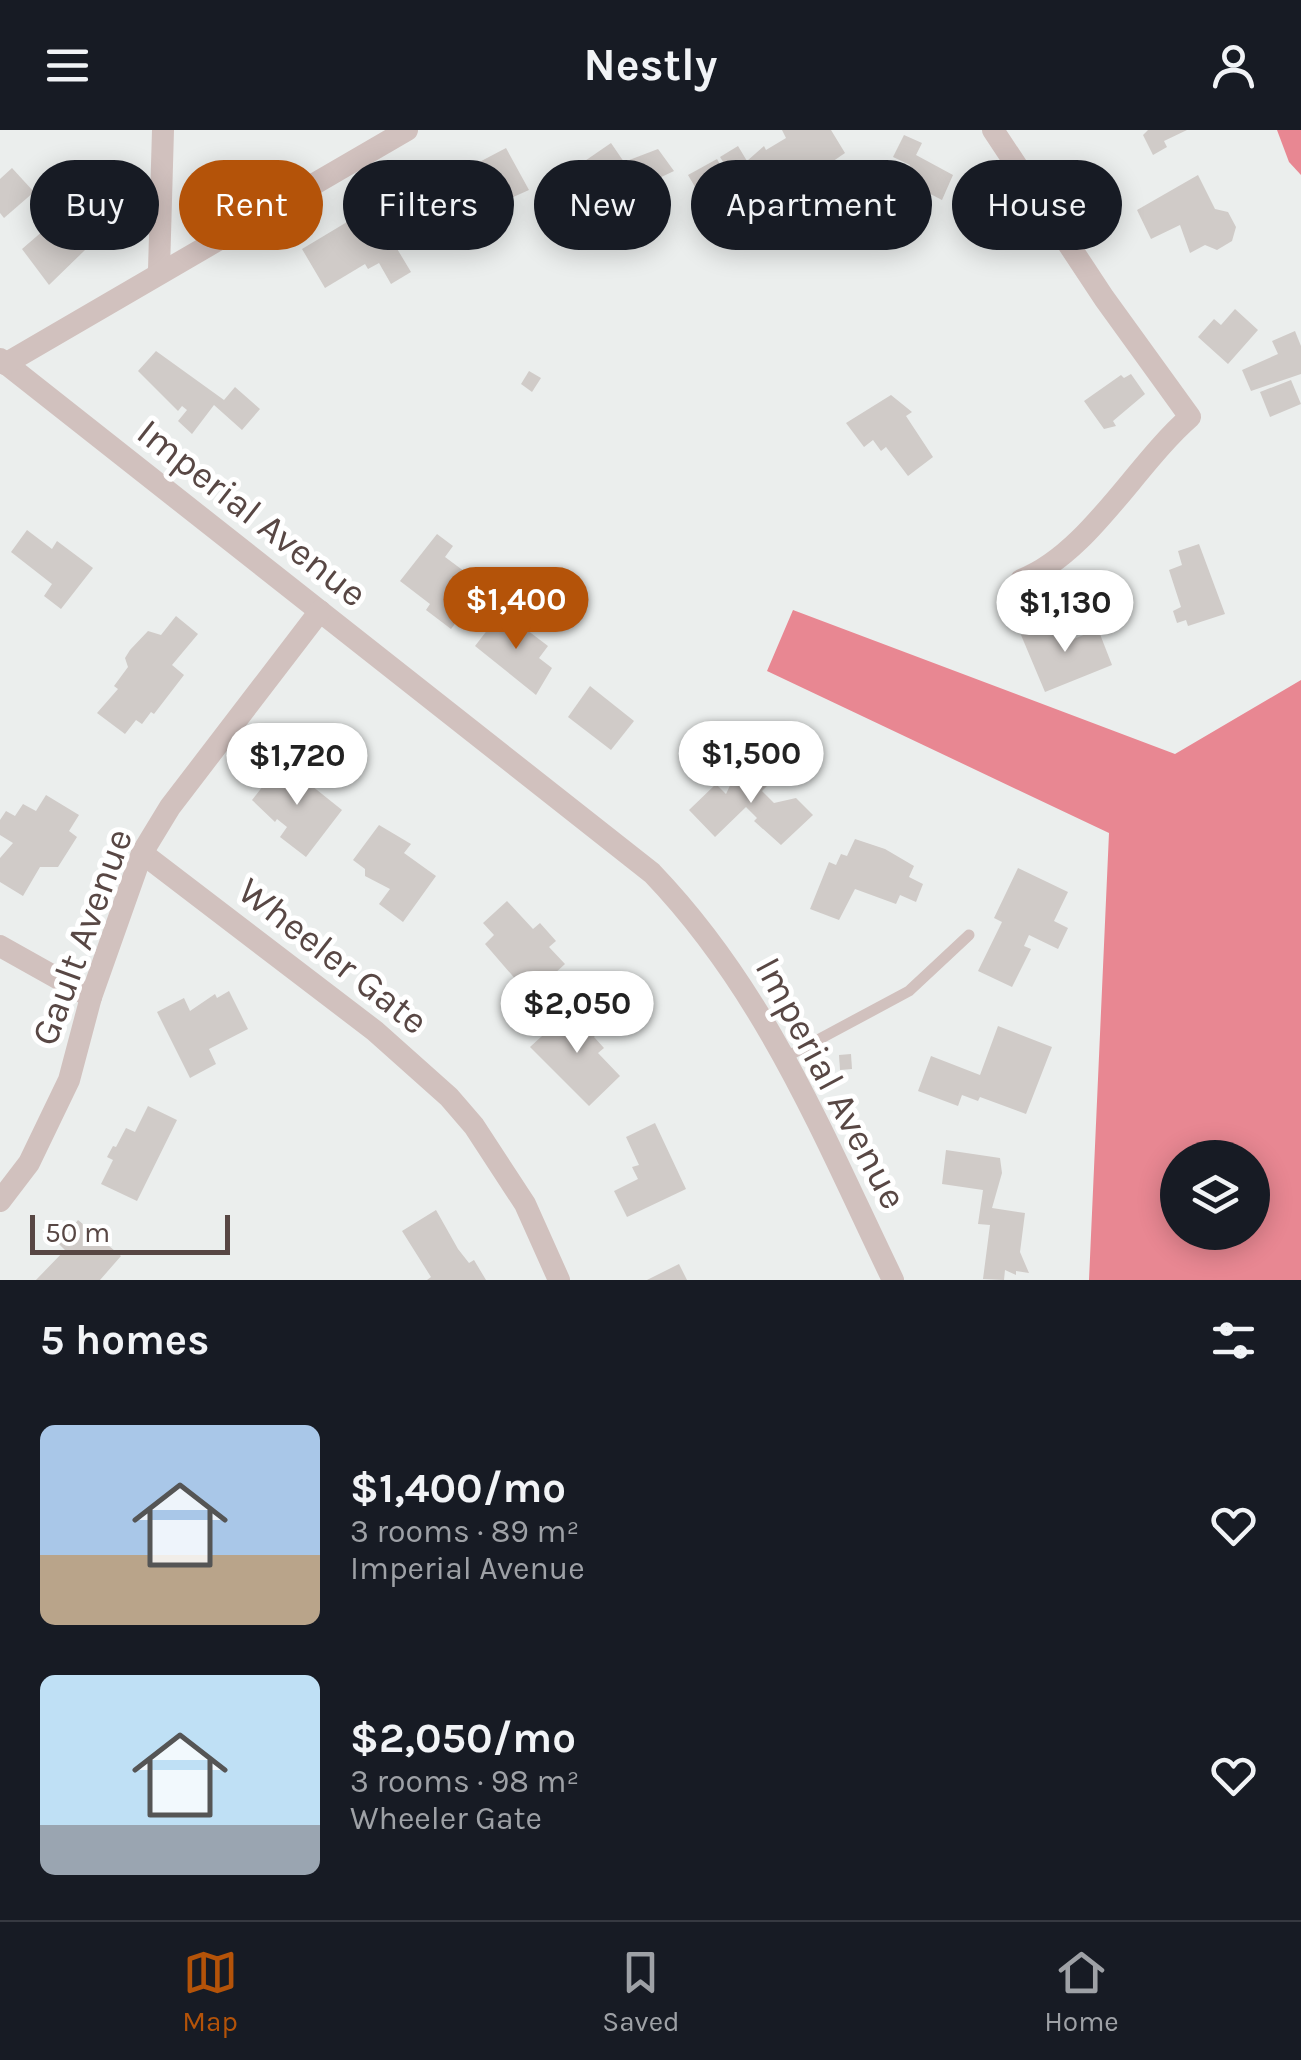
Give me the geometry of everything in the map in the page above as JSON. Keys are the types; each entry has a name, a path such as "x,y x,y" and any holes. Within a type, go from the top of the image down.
{"street":[{"path":"159,270 163,130"},
{"path":"3,362 407,130"},
{"path":"993,130 1104,298 1142,345 1190,417 1157,446 1056,562 1021,580"},
{"name":"Imperial Avenue","path":"3,362 652,873 732,966 786,1057 893,1280"},
{"name":"Gault Avenue","path":"0,1200 29,1163 69,1080 91,997 142,853 170,807 320,611"},
{"name":"Wheeler Gate","path":"142,853 376,1031 449,1097 518,1190 559,1280"},
{"path":"0,946 91,997"}],"lane":[{"path":"786,1057 909,991 969,935"}],"shaded area":[{"path":"1277,130 1301,130 1301,175 1289,162"},
{"path":"793,610 1175,754 1301,680 1301,1280 1089,1280 1109,833 767,671"}],"building":[{"path":"782,130 831,130 845,153 835,160 748,160 764,146 766,150 786,138"},
{"path":"1148,130 1187,130 1164,141 1167,147 1153,155 1143,135"},
{"path":"904,135 922,143 916,155 925,160 899,160 893,157"},
{"path":"611,143 623,160 586,160"},
{"path":"738,146 746,160 722,160 720,157"},
{"path":"506,148 513,160 483,160"},
{"path":"658,149 666,160 629,160"},
{"path":"514,163 529,190 514,197"},
{"path":"932,164 952,174 942,200 932,195"},
{"path":"12,168 30,188 30,195 4,218 0,213 0,179"},
{"path":"1198,175 1215,209 1228,212 1236,227 1232,241 1217,250 1205,245 1190,253 1180,225 1151,239 1137,210"},
{"path":"343,224 343,250 398,250 411,272 391,284 379,263 368,269 365,264 325,288 303,250 323,250 323,236"},
{"path":"30,242 30,250 85,250 49,285 22,249"},
{"path":"1235,309 1258,330 1228,364 1198,337 1214,319 1221,325"},
{"path":"1295,331 1301,346 1301,374 1251,391 1242,370 1278,354 1272,341"},
{"path":"156,351 224,400 235,387 260,409 242,430 214,405 192,434 178,421 187,410 182,406 178,411 138,371"},
{"path":"529,371 541,378 532,392 521,384"},
{"path":"1131,374 1145,394 1113,421 1116,426 1104,429 1084,401 1121,375 1124,378"},
{"path":"1291,380 1301,404 1270,417 1260,392"},
{"path":"891,395 912,412 906,416 933,457 908,476 886,447 881,451 873,440 864,447 846,423"},
{"path":"27,530 52,549 57,541 93,568 61,609 44,596 52,584 11,552"},
{"path":"437,534 453,546 445,557 484,586 451,629 426,610 430,604 400,581"},
{"path":"1199,544 1225,614 1188,626 1186,620 1177,623 1173,611 1181,607 1169,570 1182,565 1178,551"},
{"path":"502,611 548,646 539,658 552,668 536,695 475,646"},
{"path":"176,616 198,634 172,665 184,675 154,714 151,712 142,724 136,720 125,734 97,713 118,689 114,686 128,667 125,658 130,650 148,631 161,635"},
{"path":"1056,621 1064,643 1098,629 1112,665 1045,692 1021,635"},
{"path":"590,686 634,721 611,750 568,717"},
{"path":"762,759 778,775 762,791 774,803 796,798 813,815 781,845 754,821 757,818 746,807 715,837 689,810 716,784 726,794 735,775 740,780"},
{"path":"282,762 342,810 306,857 280,837 287,827 277,819 275,822 252,800"},
{"path":"46,795 79,815 69,831 77,837 58,867 40,867 23,896 0,882 0,858 13,843 0,835 0,820 6,811 15,816 23,804 36,811"},
{"path":"379,825 411,844 404,853 436,876 403,922 379,904 390,889 365,876 365,869 353,860"},
{"path":"855,839 885,849 914,866 909,877 923,884 916,902 900,895 896,904 855,889 839,920 810,909 829,862 836,865 841,854 847,856"},
{"path":"1018,868 1068,892 1054,921 1068,928 1058,949 1029,935 1024,946 1031,949 1012,987 978,971 1002,922 994,918"},
{"path":"507,901 533,929 540,923 556,941 549,947 565,964 530,996 485,944 494,935 483,923"},
{"path":"229,991 248,1029 209,1049 216,1064 190,1078 157,1012 184,998 190,1011 215,994 217,998"},
{"path":"576,1005 599,1031 594,1037 604,1048 598,1053 620,1076 589,1106 530,1047"},
{"path":"998,1026 1052,1047 1026,1114 980,1097 978,1101 962,1095 958,1106 918,1091 931,1056 980,1075"},
{"path":"851,1054 852,1069 840,1070 839,1055"},
{"path":"148,1106 177,1120 137,1201 101,1184 113,1160 107,1157 113,1146 116,1147 126,1128 135,1132"},
{"path":"655,1123 686,1189 627,1217 614,1191 638,1179 632,1167 639,1165 626,1137"},
{"path":"946,1150 1000,1158 1002,1173 992,1208 1025,1213 1020,1252 1029,1273 1016,1271 1016,1275 1005,1270 1004,1280 983,1279 990,1225 978,1224 983,1190 942,1184"},
{"path":"436,1210 458,1249 469,1263 474,1260 486,1280 427,1280 431,1277 402,1231"},
{"path":"78,1220 121,1256 100,1280 36,1280 65,1250 59,1244"},
{"path":"679,1264 687,1280 647,1280"}]}
